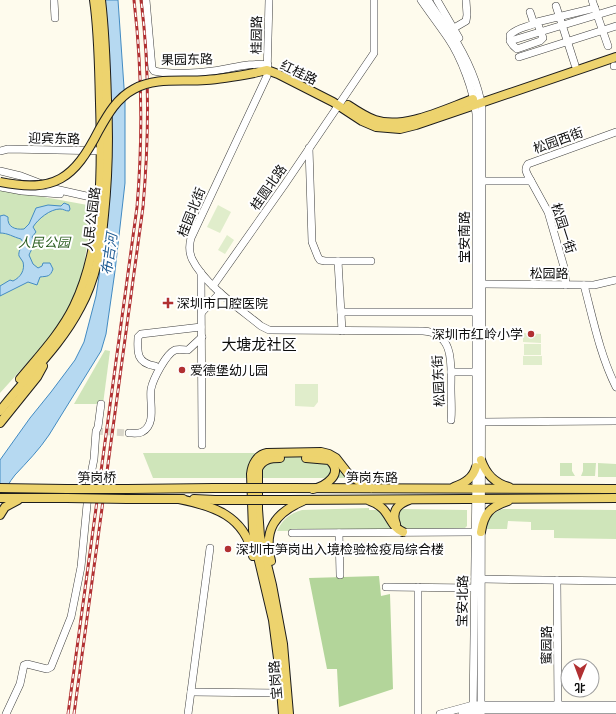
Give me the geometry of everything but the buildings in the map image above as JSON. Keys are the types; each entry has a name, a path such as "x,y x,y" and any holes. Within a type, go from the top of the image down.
{"main road":[{"name":"人民公园路","path":"94,0 99,52 105,151"},
{"name":"人民公园路","path":"0,411 48,355 74,320 90,285 97,265 100,249 101,200 105,151 105,42 101,0"},
{"name":"红桂路","path":"477,100 616,52"},
{"name":"红桂路","path":"0,182 22,186 38,186 53,182 66,175 84,157 116,103 138,86 157,81 206,80 267,68 374,120 397,123 413,120 616,57"},
{"name":"红桂路","path":"0,178 19,182 32,182 49,179 64,171 74,163 80,155 103,114 114,100 126,89 140,82 154,78 213,76 253,71"},
{"name":"人民公园路","path":"0,403 56,335 74,305 86,278 92,257 101,200"},
{"path":"0,423 36,377 48,355"},
{"path":"280,645 253,530 252,474 254,462 260,455 267,453 325,453 336,458 350,476 371,488"},
{"path":"280,645 272,584 260,536 257,474 259,465 266,459 272,458 319,458 329,460 334,466 334,477 327,483 313,489"},
{"path":"482,460 486,471 492,478 502,485 515,489"},
{"path":"449,488 461,484 469,479 474,474 476,467"},
{"path":"0,485 14,488"},
{"path":"0,488 14,488"},
{"name":"笋岗桥","path":"14,488 127,489"},
{"name":"笋岗东路","path":"127,489 616,489"},
{"path":"0,498 23,498"},
{"path":"0,515 7,505 15,500 23,498"},
{"name":"笋岗桥","path":"23,498 128,498"},
{"name":"笋岗东路","path":"128,498 305,500 616,498"},
{"path":"478,532 484,518 490,510 515,498"},
{"path":"179,499 216,509 237,524 253,552 268,620 280,645"},
{"path":"363,499 377,503 382,507 397,528 403,532"},
{"path":"403,532 395,522 394,512 399,505 413,499"},
{"path":"280,645 283,625 280,602 269,551 269,534 276,519 281,513 287,508 305,500"},
{"name":"宝岗路","path":"280,645 283,714"},
{"name":"宝岗路","path":"280,645 289,714"}],"street":[{"path":"54,0 55,18"},
{"name":"果园东路","path":"146,0 152,68 154,71 197,72 254,64 267,68"},
{"name":"桂园路","path":"267,68 268,0"},
{"name":"桂圆北路","path":"213,286 374,53 374,0"},
{"name":"宝安南路","path":"421,0 454,49 477,100 476,467 478,489"},
{"name":"宝安南路","path":"428,0 451,34 469,69 477,100 482,181 482,460 478,489"},
{"path":"437,0 454,28 470,60 469,69"},
{"path":"454,28 466,21 466,0"},
{"path":"592,0 608,46"},
{"path":"556,6 575,65"},
{"path":"530,12 536,23 543,38 540,41 517,48 510,41 510,35 520,27 536,23 560,16 616,9"},
{"path":"540,32 562,26 596,12"},
{"path":"519,57 616,26"},
{"name":"桂园北街","path":"267,68 267,76 191,238 189,246 192,259 201,273 220,293 261,326 269,330 423,331"},
{"name":"松园西街","path":"531,181 526,171 528,164 616,132"},
{"path":"309,148 312,242 320,260 371,261"},
{"name":"迎宾东路","path":"0,151 105,151"},
{"path":"0,171 21,176 42,185 62,191 101,200"},
{"path":"482,181 531,181"},
{"name":"松园一街","path":"531,181 548,212 564,267 566,285"},
{"path":"0,187 101,200"},
{"path":"338,261 342,331"},
{"path":"201,273 202,446"},
{"name":"松园路","path":"482,284 584,285 599,284 616,280"},
{"path":"584,285 597,333 609,371 616,387"},
{"path":"202,312 220,293"},
{"path":"341,312 476,312"},
{"path":"155,366 142,361 137,352 138,337 141,334 202,327"},
{"name":"松园东街","path":"423,331 435,333 444,341 449,350 451,372 451,420"},
{"path":"129,433 141,433 147,428 151,419 151,389 161,367 169,355 175,350 188,350 202,337"},
{"path":"451,372 476,372"},
{"path":"6,714 20,684 24,665 27,664 47,669 51,667 71,617 81,567 89,484 94,459 96,431 98,427 101,404"},
{"path":"482,422 616,421"},
{"name":"宝安北路","path":"478,489 478,532 481,579 481,710"},
{"path":"292,533 478,532"},
{"name":"宝安北路","path":"473,710 474,588 478,532"},
{"path":"339,533 340,575"},
{"path":"188,714 210,548"},
{"path":"481,579 616,581"},
{"name":"蜜园路","path":"557,580 558,710"},
{"path":"386,587 474,588"},
{"path":"418,587 418,714"},
{"path":"191,692 282,693"},
{"path":"481,710 518,712 616,705"},
{"path":"462,714 473,710"},
{"path":"440,714 473,710 558,710 599,712 616,710"}],"green space":[{"name":"人民公园","path":"0,189 93,206 81,285 54,333 0,393"},
{"path":"218,205 231,212 220,233 207,227"},
{"path":"227,235 234,240 225,254 218,250"},
{"path":"523,333 541,334 541,343 523,342"},
{"path":"524,344 541,344 541,355 524,355"},
{"path":"105,350 110,351 103,404 74,404"},
{"path":"523,356 542,356 542,365 523,365"},
{"path":"295,384 318,384 318,402 314,407 295,406"},
{"path":"143,453 326,453 350,478 153,478"},
{"path":"560,463 572,463 572,471 575,476 560,476"},
{"path":"583,463 596,463 595,476 581,476 583,471"},
{"path":"598,463 616,464 616,477 598,477"},
{"path":"369,508 369,510 382,510 393,529 277,531 287,518 293,513 302,510"},
{"path":"503,509 616,510 616,539 554,538 554,530 531,530 531,522 508,521 507,529 487,529 489,518 496,512"},
{"path":"399,510 467,510 467,526 464,529 407,529 401,526 399,522 398,516"},
{"path":"379,576 381,596 390,594 393,689 339,707 337,669 327,669 309,578"}],"water":[{"name":"布吉河","path":"104,0 118,0 125,102 125,183 106,334 101,351 49,435 13,478 0,499 0,460 75,360 84,342 96,296 110,186"},
{"path":"64,203 69,205 69,211 56,209 41,218 33,227 36,232 32,237 34,244 29,255 33,264 38,268 42,266 43,263 50,263 53,269 50,275 40,277 37,285 28,282 0,296 0,286 10,280 13,281 22,273 23,262 19,254 24,244 21,239 8,234 0,233 0,216 4,215 8,217 9,223 12,227 24,229 29,224 36,208 48,205 61,206"}],"tunnel":[{"path":"96,431 129,433"}],"railway":[{"path":"68,714 137,207 141,103 139,52 134,0"},
{"path":"74,714 143,207 148,104 146,52 141,0"}],"place":[{"name":"深圳市口腔医院","path":"168,303"},
{"name":"深圳市红岭小学","path":"531,334"},
{"name":"爱德堡幼儿园","path":"182,370"},
{"name":"深圳市笋岗出入境检验检疫局综合楼","path":"228,549"}],"district":[{"name":"大塘龙社区","path":"259,345"}]}
